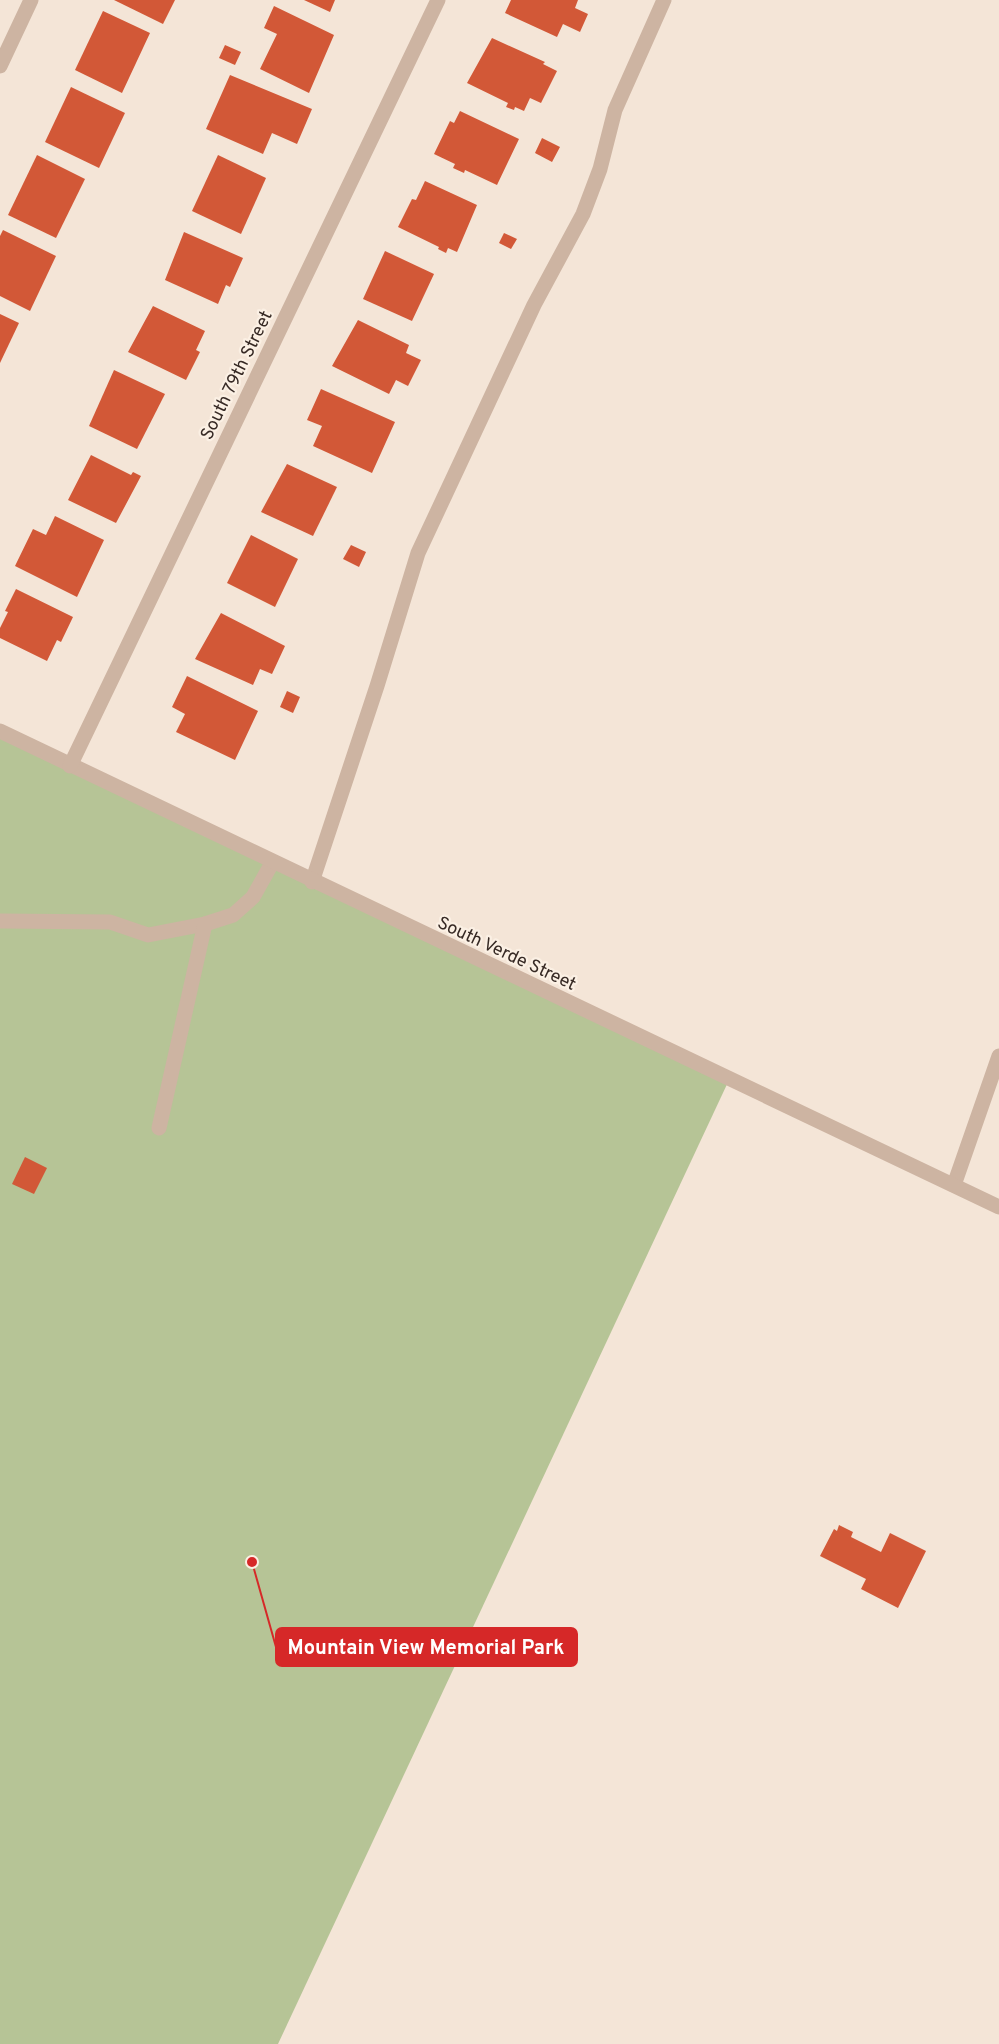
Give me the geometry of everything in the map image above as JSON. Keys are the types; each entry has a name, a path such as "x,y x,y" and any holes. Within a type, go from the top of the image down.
{"street":[{"path":"0,66 31,0"},
{"name":"South 79th Street","path":"70,766 438,0"},
{"path":"312,882 418,553 534,306 583,214 600,169 615,110 664,0"},
{"name":"South Verde Street","path":"0,731 312,882 999,1207"},
{"path":"0,921 111,922 148,934 206,924 233,915 253,897 272,862"},
{"path":"159,1128 206,924"},
{"path":"954,1185 999,1056"}],"green space":[{"path":"0,734 729,1080 278,2044 0,2044"}],"building":[{"path":"114,0 175,0 163,24"},
{"path":"304,0 335,0 330,12"},
{"path":"511,0 578,0 575,8 588,14 580,32 563,24 557,37 505,13"},
{"path":"274,6 334,35 309,93 260,69 277,34 264,28"},
{"path":"103,11 150,33 122,93 75,70"},
{"path":"492,38 545,62 543,64 557,71 541,103 530,98 524,111 515,107 514,110 506,107 508,103 467,83"},
{"path":"225,45 241,52 235,65 219,58"},
{"path":"230,75 312,109 297,144 272,133 263,154 206,129"},
{"path":"71,87 125,113 99,168 45,142"},
{"path":"460,111 519,139 497,185 465,170 464,173 453,168 455,164 434,154 450,121 454,123"},
{"path":"542,138 560,147 552,162 535,153"},
{"path":"37,155 85,179 56,238 8,215"},
{"path":"218,155 266,178 241,234 192,211"},
{"path":"425,181 477,205 457,252 448,248 446,253 438,249 439,247 398,227 412,199 416,200"},
{"path":"3,230 56,256 30,311 0,296 0,236"},
{"path":"184,232 243,258 230,287 226,285 218,304 165,280"},
{"path":"504,233 517,239 511,249 499,243"},
{"path":"385,251 434,274 412,321 363,299"},
{"path":"153,306 205,331 196,350 200,352 186,380 128,352"},
{"path":"0,314 19,323 0,363"},
{"path":"358,320 409,345 406,353 421,360 408,386 396,380 389,394 332,366"},
{"path":"114,370 165,394 137,449 89,426"},
{"path":"321,389 395,422 372,473 313,446 322,426 307,420"},
{"path":"91,455 131,475 133,472 141,476 116,523 68,500"},
{"path":"287,464 337,487 313,536 261,512"},
{"path":"55,516 104,540 77,597 15,566 33,529 46,535"},
{"path":"251,535 298,559 275,607 227,583"},
{"path":"351,545 366,552 359,567 343,559"},
{"path":"16,589 73,617 61,642 57,640 47,661 0,638 0,628 8,612 5,611"},
{"path":"221,613 285,646 272,674 260,669 253,685 195,659"},
{"path":"187,676 258,711 235,760 176,732 185,714 172,707"},
{"path":"287,691 300,697 293,713 280,707"},
{"path":"25,1157 47,1168 34,1194 12,1184"},
{"path":"839,1525 853,1532 851,1537 881,1552 890,1533 926,1551 898,1608 861,1589 866,1579 820,1556 834,1529 837,1531"}],"place":[{"name":"Mountain View Memorial Park","path":"252,1562"}]}
